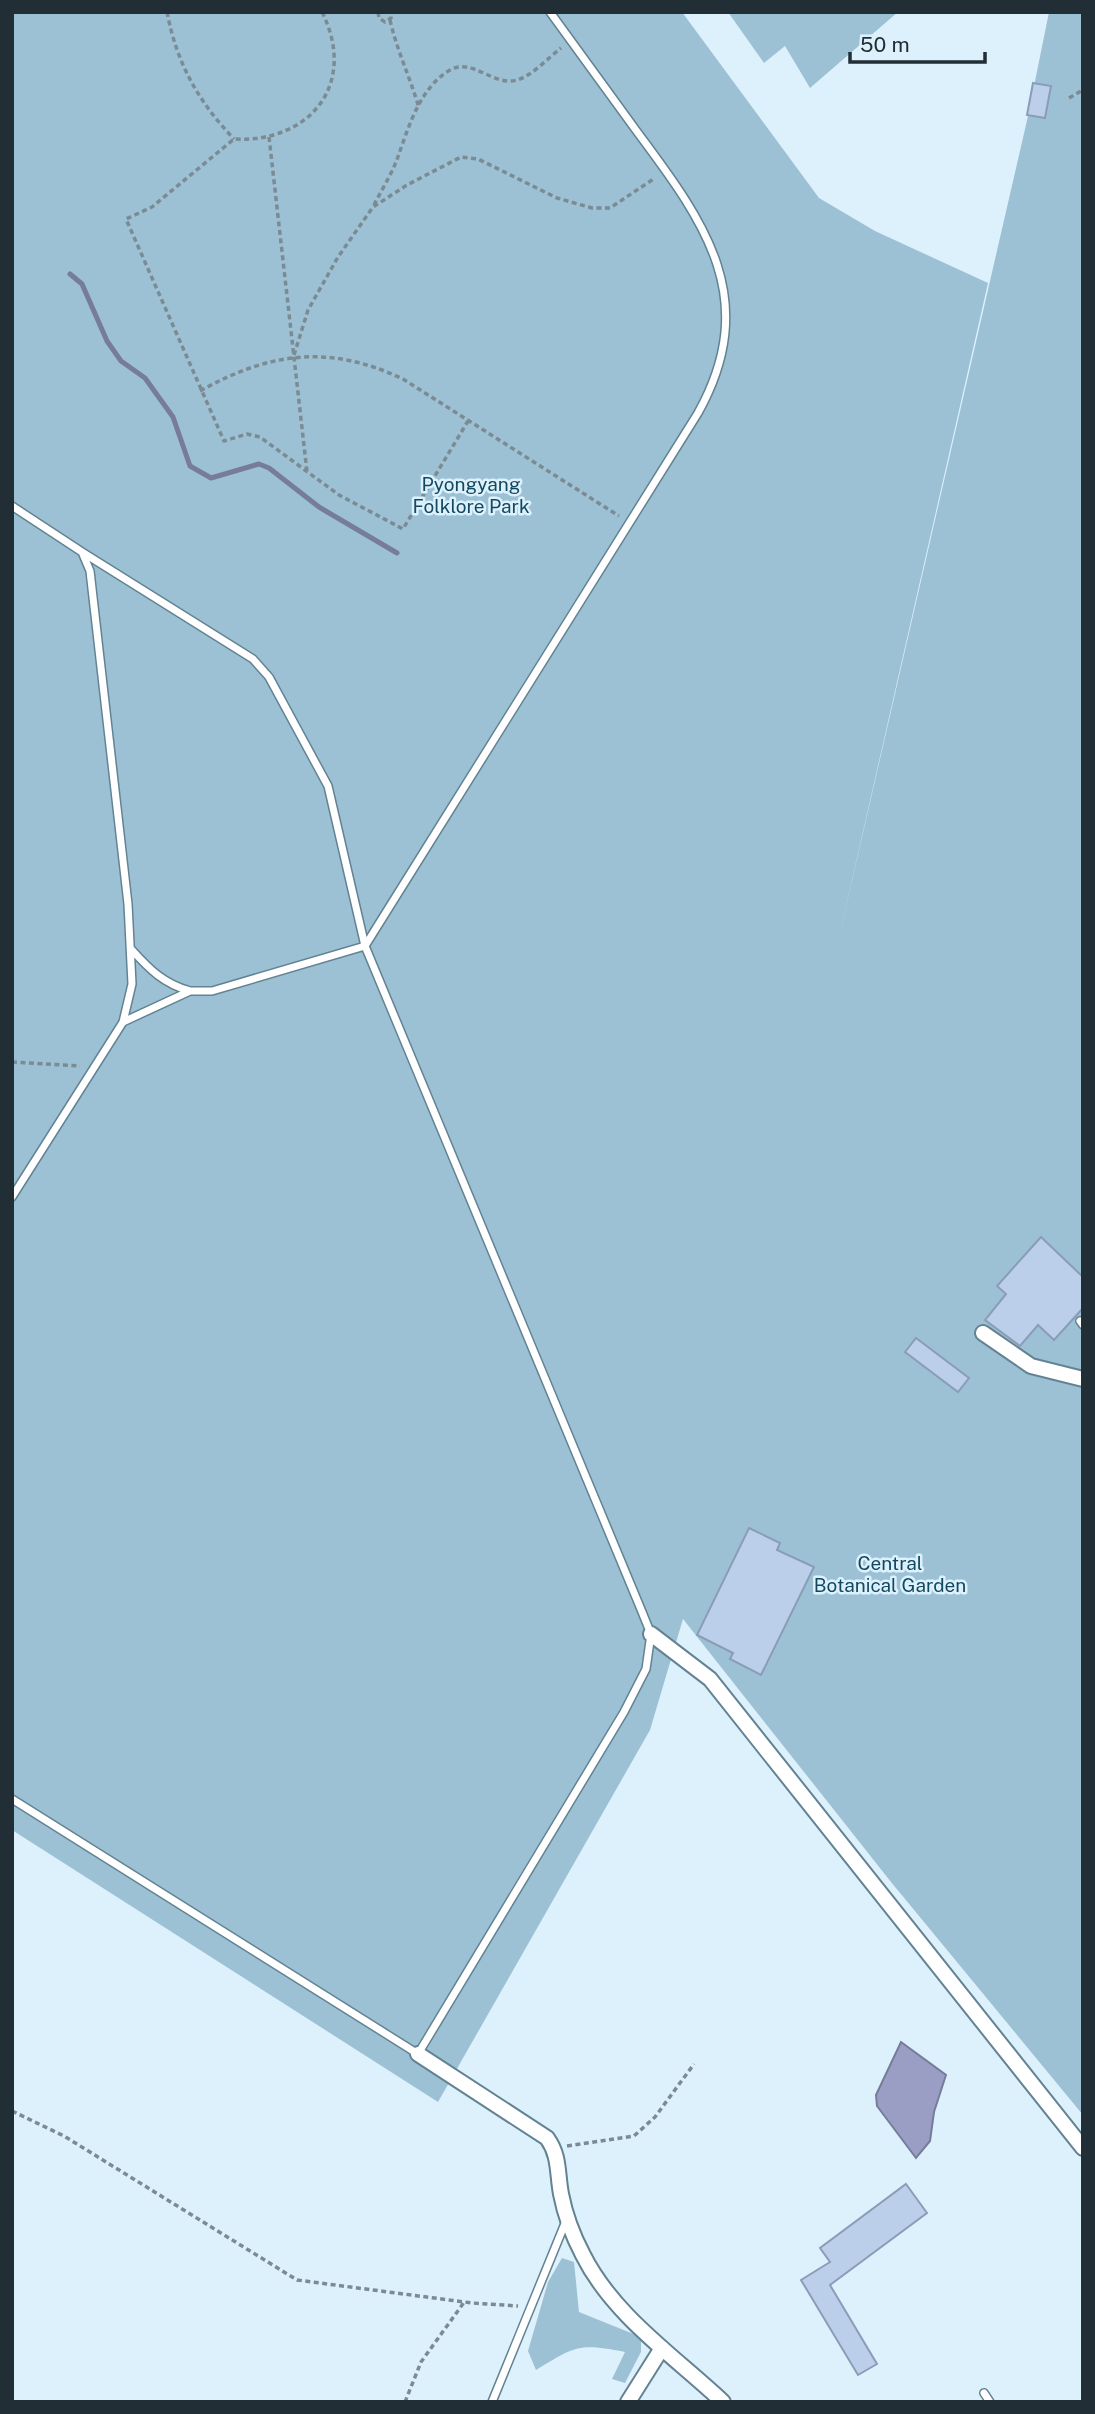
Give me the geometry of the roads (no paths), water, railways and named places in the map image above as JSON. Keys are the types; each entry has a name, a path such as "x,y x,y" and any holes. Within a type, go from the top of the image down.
{"street":[{"path":"983,1333 1031,1366 1083,1378"},
{"path":"651,1634 709,1679 1083,2148"},
{"path":"418,2054 547,2138 554,2148 567,2216 583,2256 607,2295 723,2402"},
{"path":"628,2402 662,2348"}],"lane":[{"path":"132,950 152,972 173,986 190,991 212,991 365,946 711,390 723,360 726,331 722,284 704,228 550,12"},
{"path":"12,506 253,659 269,677 328,786 365,946 651,1634 646,1669 624,1712 418,2054 12,1799"},
{"path":"12,1197 123,1022 132,984 132,950 91,585 82,552"},
{"path":"123,1022 190,991"},
{"path":"492,2402 533,2306 567,2216"},
{"path":"984,2393 990,2402"}],"waterway":[{"path":"70,274 82,284 107,341 121,361 145,378 173,417 190,466 211,478 259,464 269,468 319,507 397,553"}],"park label":[{"name":"Pyongyang Folklore Park","path":"471,495"},
{"name":"Central Botanical Garden","path":"890,1574"}]}
